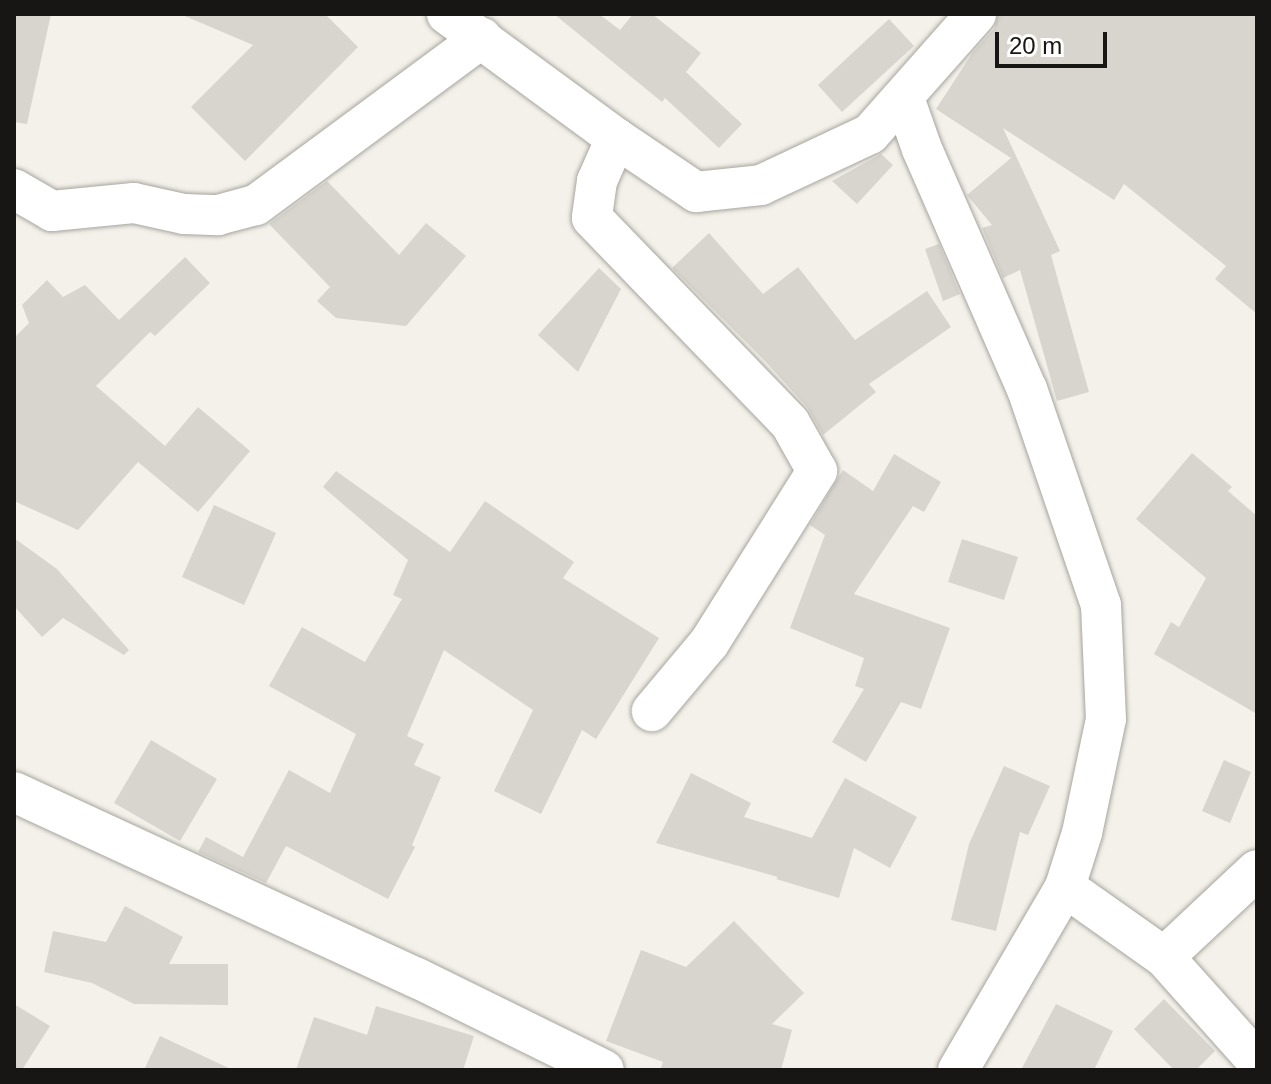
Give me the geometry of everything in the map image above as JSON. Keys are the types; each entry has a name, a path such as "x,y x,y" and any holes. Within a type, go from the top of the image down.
{"street":[{"path":"447,14 616,138 696,192 761,185 870,134 976,14"},
{"path":"14,189 52,211 134,203 184,214 218,215 256,205 482,38"},
{"path":"904,98 922,149 1027,389 1101,605 1106,719 1082,833 1065,887 958,1070"},
{"path":"616,138 597,181 592,218 790,423 817,471 709,643 652,711"},
{"path":"14,792 417,978 604,1070"},
{"path":"1164,957 1257,870"},
{"path":"1065,887 1164,957 1257,1061"}],"building":[{"path":"14,14 51,14 27,124 14,122"},
{"path":"180,14 325,14 358,47 245,161 191,107 253,45"},
{"path":"554,14 599,14 620,30 633,14 652,14 701,53 686,72 742,124 719,148 665,98 662,102"},
{"path":"998,14 1257,14 1257,314 1215,279 1226,266 1124,184 1114,200 1003,128 1060,251 1051,255 1089,392 1057,401 1020,270 1003,278 982,228 992,225 967,195 1011,158 936,109 973,52 994,29"},
{"path":"889,19 914,46 842,112 818,85"},
{"path":"881,154 893,165 857,204 832,181"},
{"path":"327,181 399,255 426,223 466,256 406,326 336,318 317,301 330,287 269,224"},
{"path":"709,233 763,294 798,267 855,340 927,291 951,327 869,384 876,392 823,435 807,407 672,268"},
{"path":"939,244 960,294 943,301 925,249"},
{"path":"185,257 210,283 155,336 150,332 96,386 165,446 198,407 250,451 198,512 138,462 78,530 14,501 14,338 29,323 22,305 47,280 63,297 85,285 119,320"},
{"path":"599,268 621,289 578,372 538,335"},
{"path":"1192,453 1232,487 1228,491 1257,516 1257,714 1154,654 1171,622 1179,627 1206,578 1136,519"},
{"path":"894,454 941,482 924,512 913,506 854,594 950,628 921,709 901,702 866,762 832,742 864,689 855,686 864,658 790,628 825,535 810,525 838,478 843,470 873,491"},
{"path":"336,471 450,552 485,501 574,562 563,578 659,638 596,739 582,730 541,814 494,791 533,710 444,650 407,736 424,744 414,765 441,777 412,845 415,847 388,899 286,846 266,883 198,852 206,837 243,857 289,770 330,793 356,734 269,686 302,627 365,662 402,599 393,595 408,560 323,487"},
{"path":"214,505 276,533 244,605 182,577"},
{"path":"14,538 57,569 129,650 124,655 63,618 42,637 14,606"},
{"path":"962,539 1018,557 1004,600 948,582"},
{"path":"151,740 217,779 180,841 114,803"},
{"path":"1224,760 1251,772 1230,823 1202,811"},
{"path":"1004,766 1050,786 1028,835 1020,832 996,931 951,920 969,844"},
{"path":"691,773 751,803 744,817 812,838 845,778 917,817 890,868 854,848 839,898 776,879 778,877 656,843"},
{"path":"125,906 183,937 169,964 228,964 228,1005 134,1004 92,983 44,972 53,931 106,942"},
{"path":"734,921 804,993 772,1024 792,1030 781,1070 660,1070 663,1062 606,1041 641,950 686,967"},
{"path":"1164,999 1215,1051 1196,1070 1174,1070 1134,1029"},
{"path":"14,1004 50,1026 22,1070 14,1070"},
{"path":"1056,1004 1113,1031 1094,1070 1021,1070"},
{"path":"376,1006 474,1036 463,1070 296,1070 314,1017 367,1035"},
{"path":"160,1036 233,1070 144,1070"}]}
